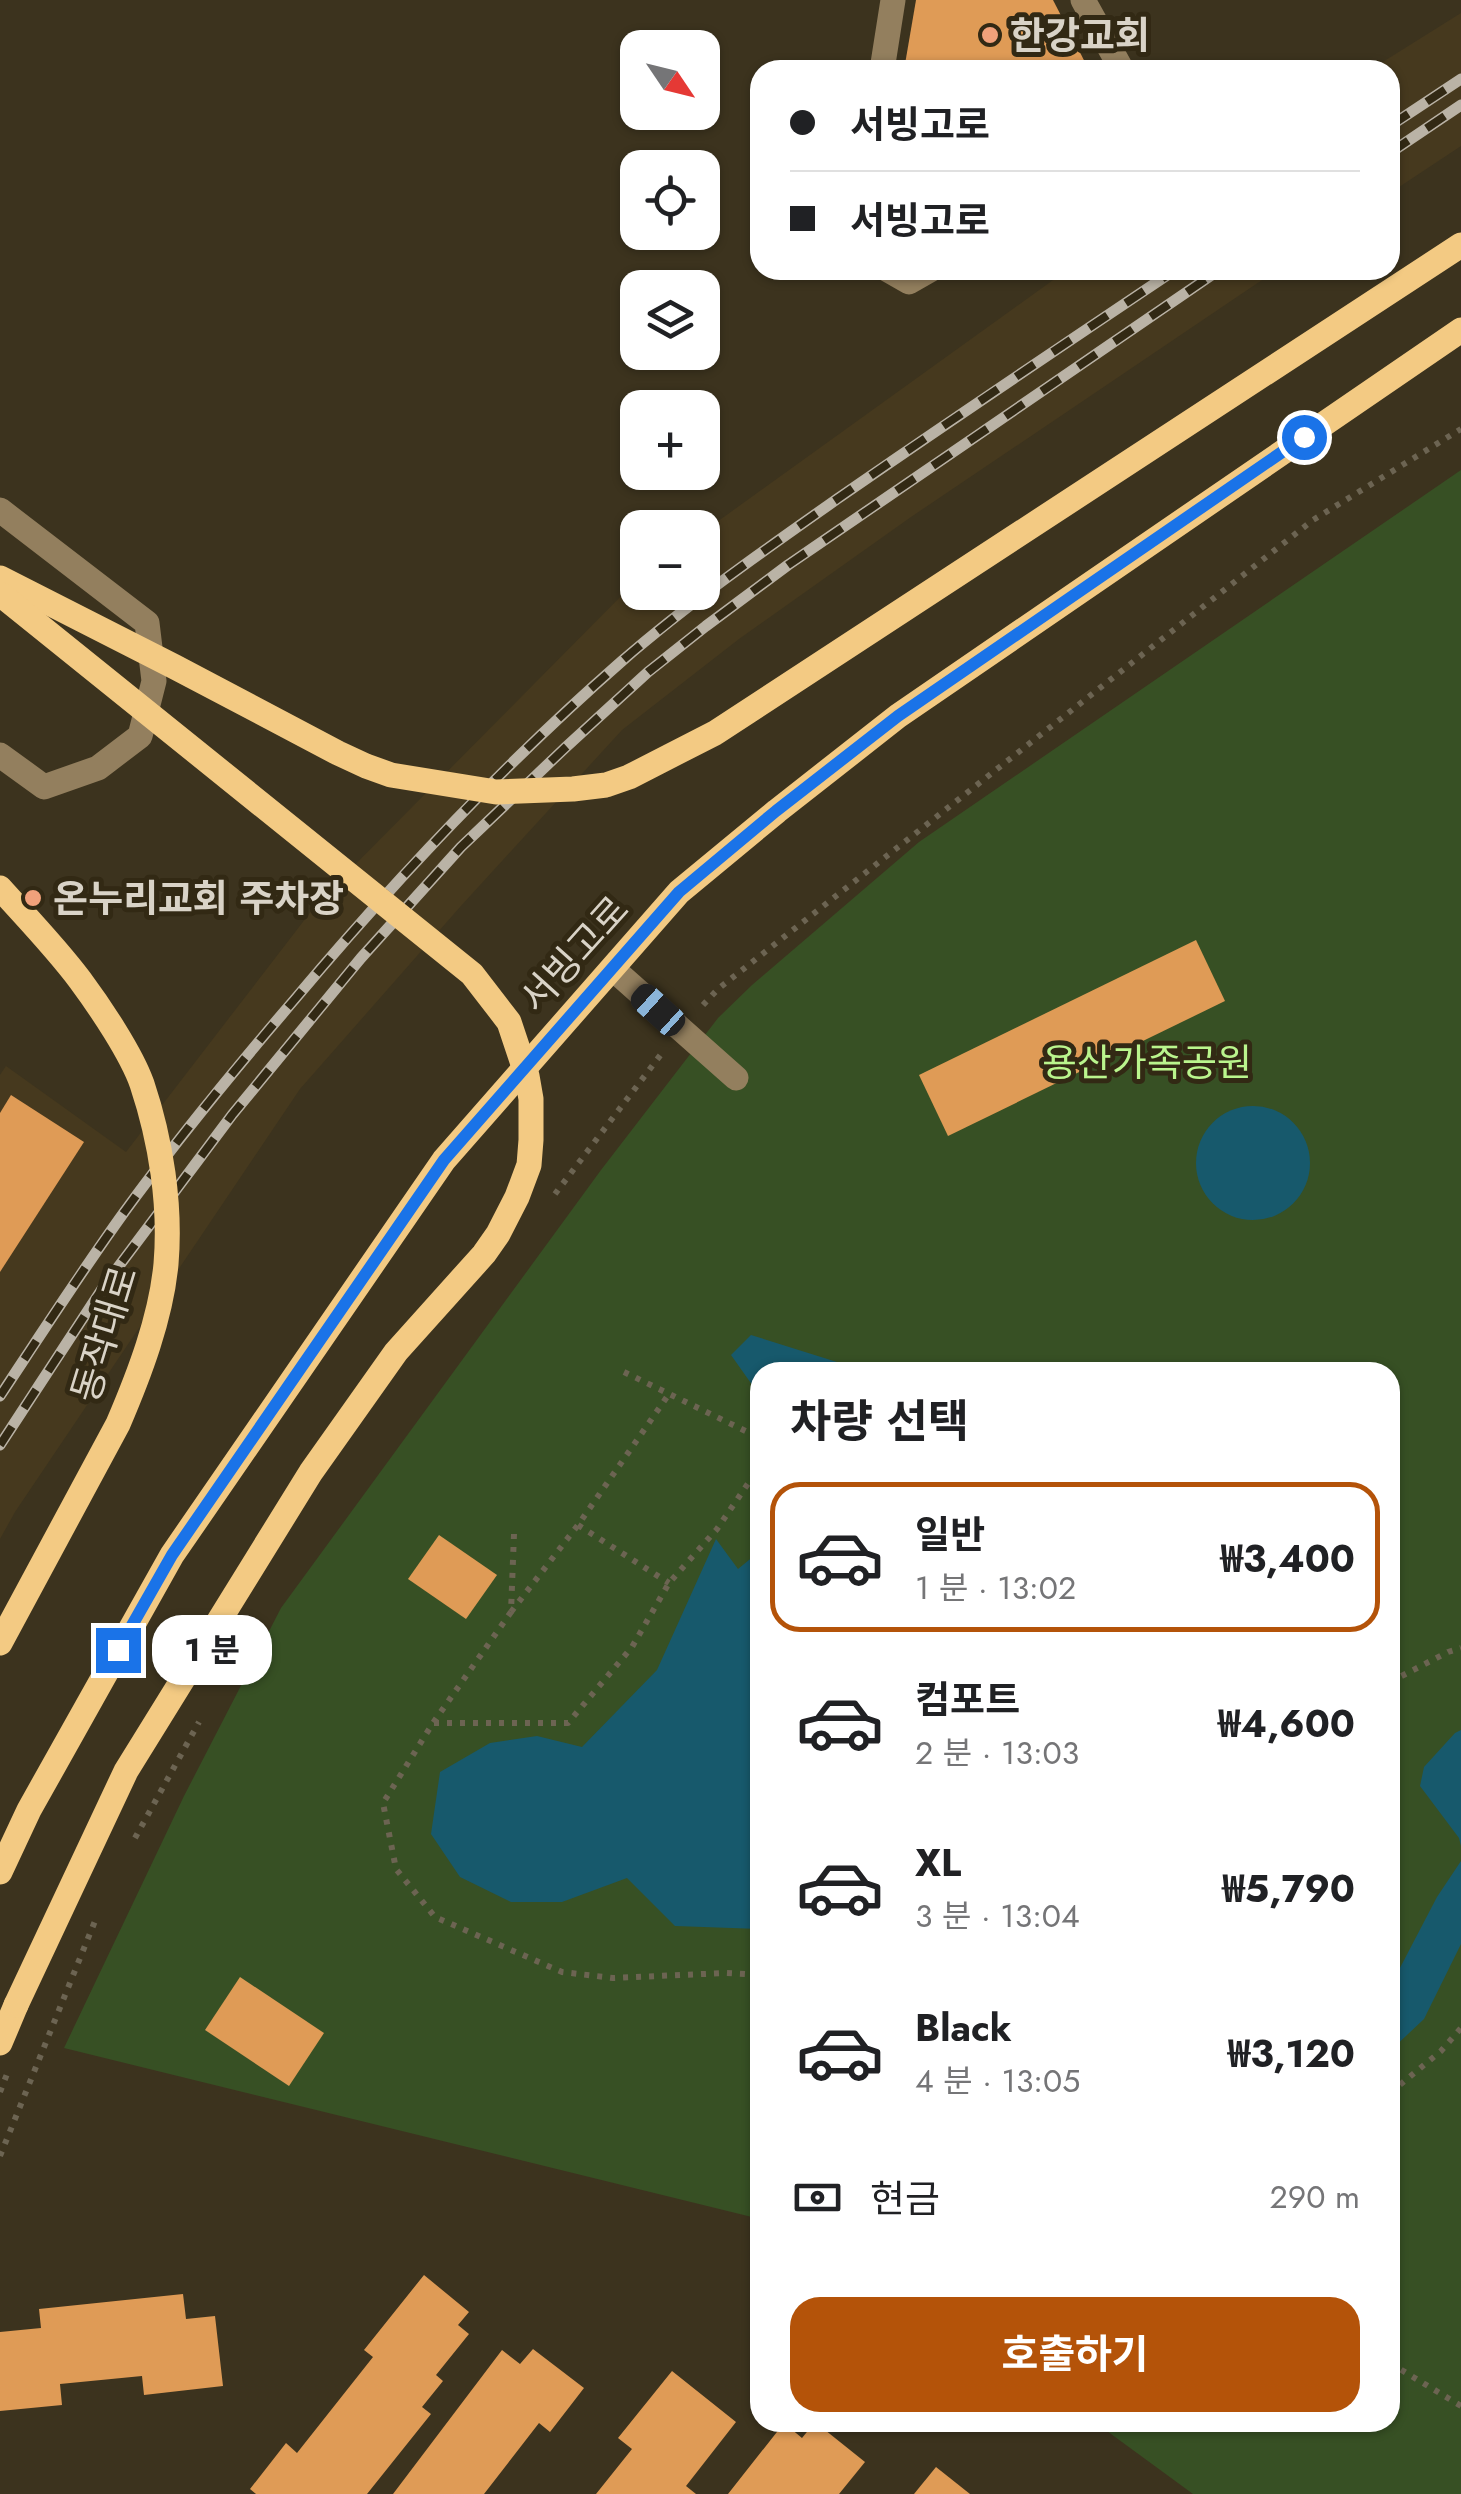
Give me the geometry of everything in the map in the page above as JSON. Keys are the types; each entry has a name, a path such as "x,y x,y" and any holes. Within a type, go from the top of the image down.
{"main road":[{"path":"0,578 377,770 496,792 606,785 714,733 1461,245"},
{"name":"서빙고로","path":"0,1872 29,1810 172,1555 444,1160 679,892 898,716 1461,330"},
{"path":"0,594 472,974 509,1022 527,1076 531,1112 529,1164 498,1234 396,1352 301,1488 126,1771 0,2043"},
{"name":"동작대로","path":"0,888 78,978 141,1082 163,1173 167,1237 160,1296 134,1387 0,1643"}],"street":[{"path":"884,60 893,0"},
{"path":"1083,0 1116,60"},
{"path":"0,510 148,623 154,682 140,736 98,768 44,787 0,755"},
{"path":"613,969 736,1078"}],"path":[{"path":"680,1030 718,989 1312,520 1461,429"},
{"path":"624,1372 750,1433"},
{"path":"669,1394 432,1723 383,1803 396,1868 435,1917 562,1972 613,1978 750,1974"},
{"path":"432,1723 568,1722 632,1646 669,1583 717,1529 750,1481"},
{"path":"578,1524 669,1583"},
{"path":"512,1612 514,1534"},
{"path":"1400,1677 1461,1648"},
{"path":"134,1839 200,1720"},
{"path":"0,2156 101,1908"},
{"path":"1400,2085 1441,2051 1461,2028"},
{"path":"1400,2369 1461,2406"}],"shaded area":[{"path":"1461,13 1461,146 1400,186 1400,60 1386,60"},
{"path":"1053,280 1262,280 911,517 739,639 622,730 300,1089 0,1539 0,1075 6,1066 126,1152 319,901 620,597 620,610 720,610 720,520"}],"green space":[{"name":"용산가족공원","path":"1461,470 1461,2494 1193,2494 1108,2432 1400,2432 1400,1362 750,1362 750,2217 64,2048 184,1796 281,1608 601,1170 718,1018 919,842"}],"water":[{"path":"1253,1106 1275,1110 1293,1123 1306,1141 1310,1163 1306,1185 1293,1203 1275,1216 1253,1220 1231,1216 1213,1203 1200,1185 1196,1163 1200,1141 1213,1123 1231,1110"},
{"path":"751,1335 837,1362 750,1362 750,1382 731,1355"},
{"path":"716,1539 738,1569 750,1559 750,1929 675,1926 627,1878 562,1902 511,1902 460,1877 431,1834 440,1772 490,1743 537,1736 582,1747 657,1670"},
{"path":"1461,1730 1461,1846 1420,1786 1424,1767"},
{"path":"1461,1861 1461,1944 1424,2019 1400,2042 1400,1968"}],"building":[{"name":"한강교회","path":"916,0 1053,0 1084,60 906,60"},
{"path":"1196,940 1225,1001 948,1136 919,1075"},
{"path":"11,1095 84,1142 0,1272 0,1113"},
{"path":"439,1535 497,1575 466,1619 408,1579"},
{"path":"240,1977 324,2033 289,2086 205,2030"},
{"path":"424,2275 469,2312 458,2325 469,2334 436,2375 443,2381 422,2407 431,2414 367,2494 256,2494 250,2489 286,2443 297,2453 373,2357 364,2350"},
{"path":"183,2294 186,2319 215,2316 223,2386 144,2395 142,2376 60,2384 62,2405 0,2411 0,2332 41,2328 39,2309"},
{"path":"533,2349 584,2388 550,2432 539,2423 484,2494 393,2494 502,2350 520,2364"},
{"path":"672,2371 736,2422 686,2486 696,2494 596,2494 632,2449 618,2438"},
{"path":"777,2432 795,2432 802,2438 807,2432 828,2432 865,2462 839,2494 728,2494"},
{"path":"936,2467 970,2494 914,2494"}],"railway":[{"path":"1400,119 1461,79"},
{"path":"1400,146 1461,105"},
{"path":"0,1396 125,1211 229,1077 372,910 535,740 622,661 729,576 1160,280"},
{"path":"0,1445 104,1286 232,1115 361,958 461,847 648,672 706,626 788,565 1204,280"}],"place":[{"name":"한강교회","path":"990,35"},
{"name":"온누리교회 주차장","path":"33,898"}],"route":[{"path":"118,1650 172,1555 444,1160 679,892 898,716 1304,437"}]}
